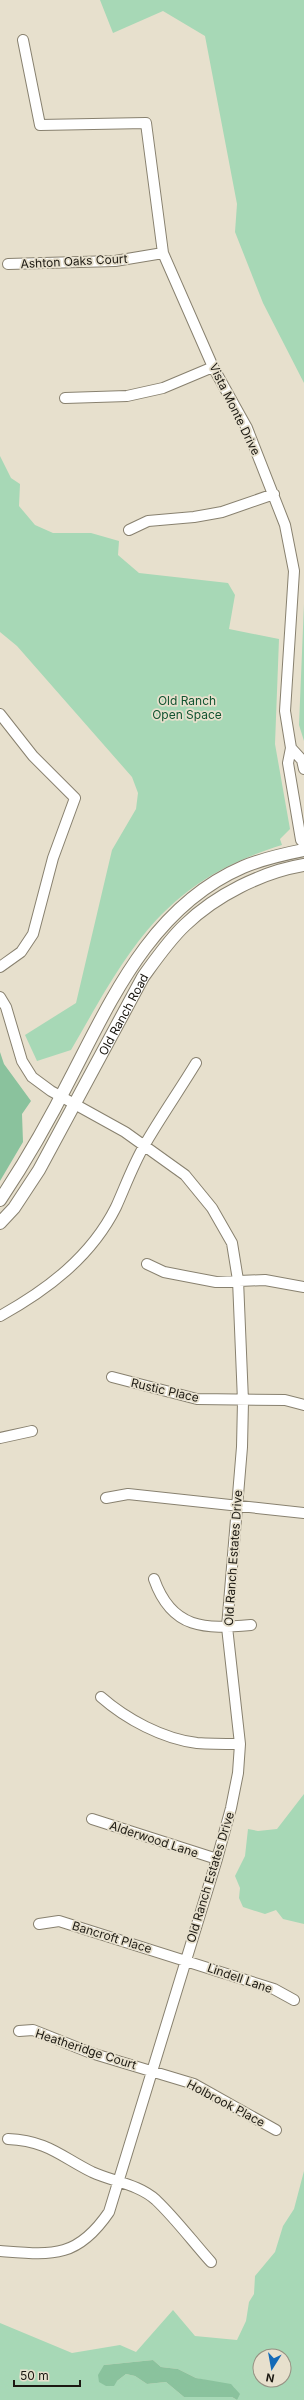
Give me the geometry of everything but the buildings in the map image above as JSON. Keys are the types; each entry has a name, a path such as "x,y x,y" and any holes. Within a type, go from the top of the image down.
{"street":[{"name":"Vista Monte Drive","path":"23,40 40,125 146,123 164,253 213,367 247,428 285,525 294,571 285,712 291,748 288,763 301,840 304,843"},
{"name":"Ashton Oaks Court","path":"8,264 115,261 164,253"},
{"path":"65,398 127,396 163,388 213,367"},
{"path":"129,530 148,521 222,512 274,494"},
{"path":"0,714 33,756 75,798 53,858 33,934 21,952 0,967"},
{"name":"Vista Monte Drive","path":"291,748 302,760 304,769"},
{"name":"Old Ranch Road","path":"0,1200 24,1163 128,971 149,940 176,912 206,888 243,867 304,850"},
{"name":"Old Ranch Road","path":"0,1223 14,1208 39,1170 143,977 162,950 186,924 213,903 248,883 304,865"},
{"name":"Old Ranch Estates Drive","path":"0,997 6,1007 22,1061 32,1077 144,1146 185,1175 212,1208 232,1243 238,1280 243,1401 242,1447 227,1627 240,1744 238,1773 232,1808 109,2212 97,2230 82,2244 62,2251 40,2254 0,2251"},
{"path":"0,1316 32,1298 62,1276 92,1243 115,1208 144,1146 196,1063"},
{"path":"147,1264 164,1272 216,1282 265,1280 304,1287"},
{"name":"Rustic Place","path":"112,1377 197,1399 243,1401 285,1400 304,1405"},
{"path":"0,1438 32,1431"},
{"path":"106,1498 128,1494 304,1513"},
{"path":"154,1579 160,1596 183,1620 201,1627 251,1625"},
{"path":"101,1697 119,1713 173,1738 196,1743 240,1744"},
{"name":"Alderwood Lane","path":"92,1819 217,1859"},
{"name":"Bancroft Place","path":"39,1924 59,1921 185,1960"},
{"name":"Lindell Lane","path":"185,1960 274,1989 294,2000"},
{"name":"Heatheridge Court","path":"19,2031 33,2030 91,2053 153,2070"},
{"name":"Holbrook Place","path":"153,2070 194,2084 276,2130"},
{"path":"8,2139 26,2140 56,2150 93,2172 142,2189 156,2200 212,2262"}],"green space":[{"path":"100,0 304,0 304,383 263,303 235,232 237,204 205,36 163,11 113,33"},
{"name":"Old Ranch Open Space","path":"0,456 11,478 20,484 19,506 35,525 53,533 91,533 119,541 118,555 139,573 228,583 235,595 229,629 279,639 275,744 290,829 280,839 282,845 241,860 207,878 178,899 154,923 132,950 112,980 71,1050 37,1061 25,1035 76,1003 112,850 136,809 138,793 132,777 17,646 0,632"},
{"path":"304,604 304,741 299,725"},
{"path":"0,1052 4,1064 31,1101 22,1114 23,1142 0,1181"},
{"path":"304,1794 304,1924 283,1919 276,1910 265,1914 243,1907 239,1898 240,1888 235,1876 245,1856 248,1829 258,1831 277,1829"},
{"path":"304,2171 304,2400 237,2400 0,2400 0,2323 72,2353 120,2345 136,2352 173,2310 195,2336 237,2340 246,2321 249,2302 254,2294 255,2276 275,2252 283,2226 294,2209","holes":["153,2360 161,2367 178,2369 196,2378 234,2387 237,2400 232,2397 184,2397 166,2382 147,2384 135,2376 126,2374 117,2381 104,2365"]},
{"path":"153,2360 161,2367 178,2369 196,2378 231,2384 240,2394 237,2400 232,2397 184,2397 166,2382 147,2384 135,2376 126,2374 117,2381 114,2386 106,2386 99,2382 98,2375 104,2365"}]}
